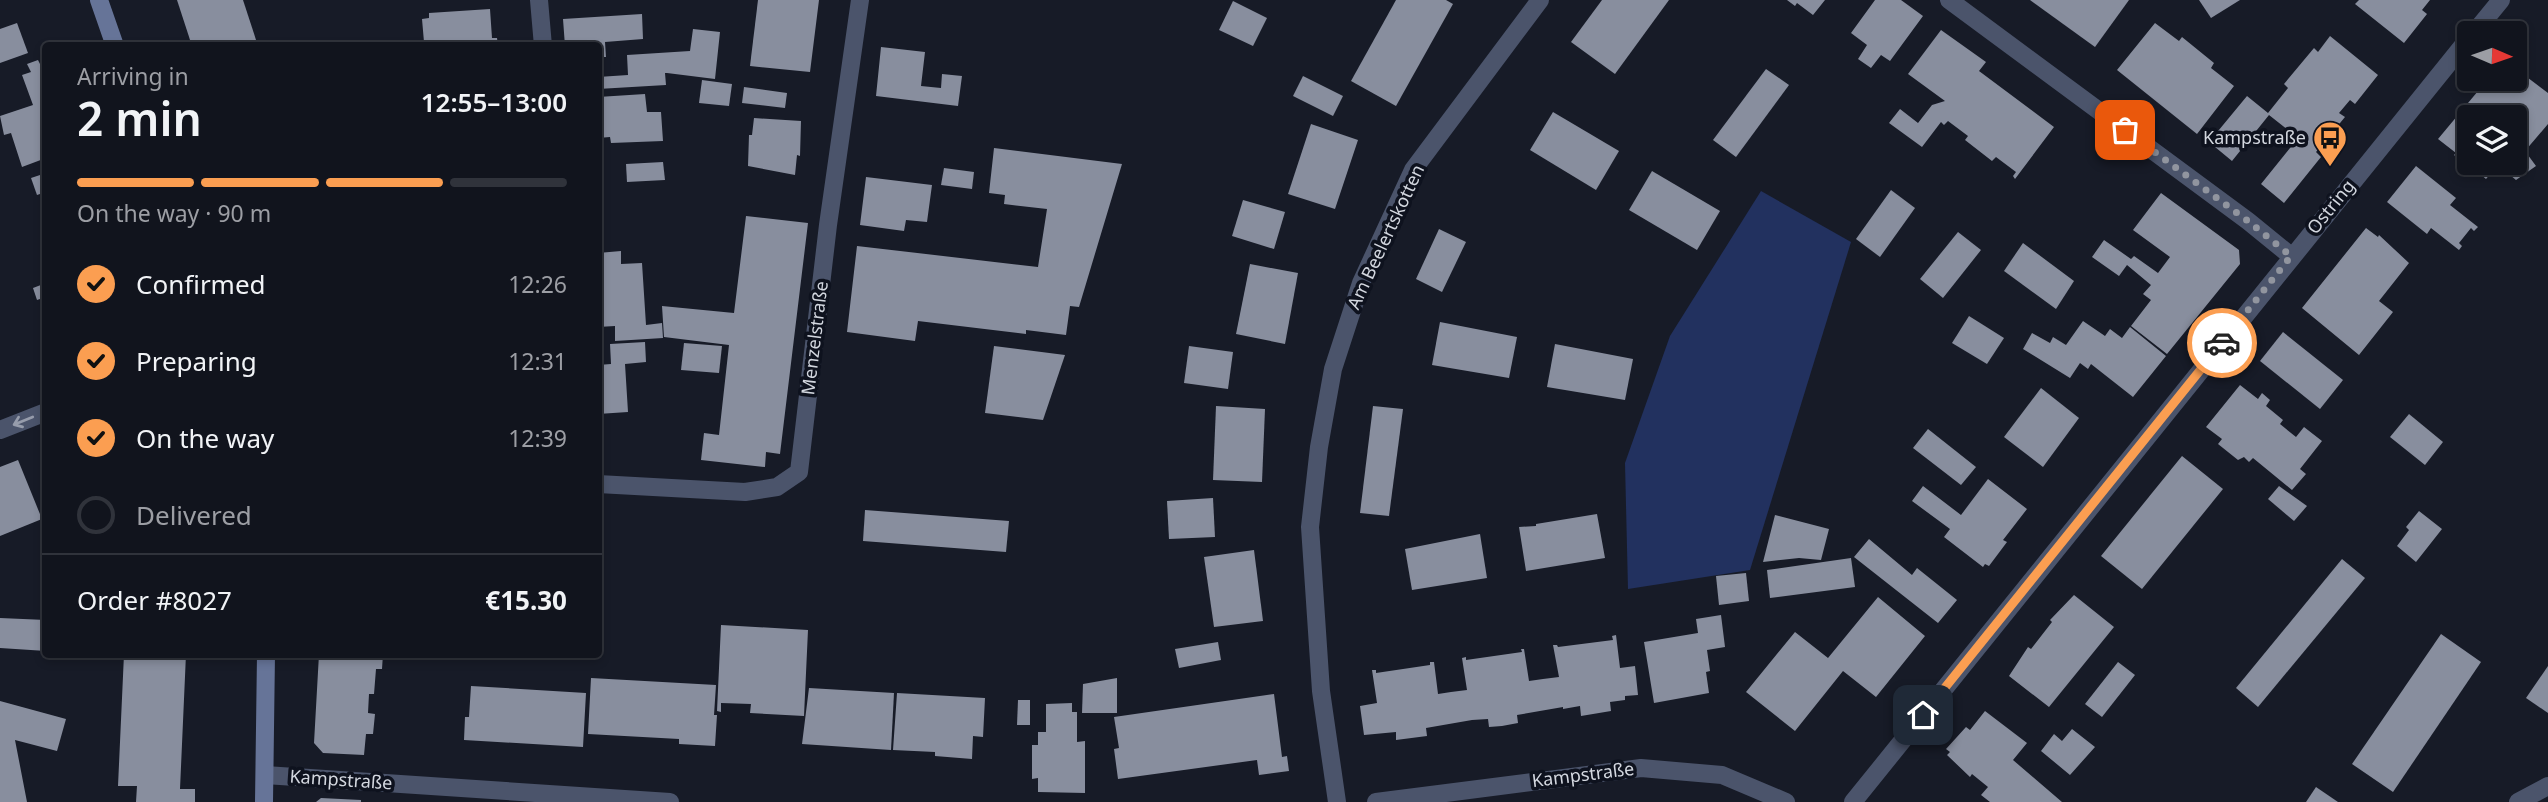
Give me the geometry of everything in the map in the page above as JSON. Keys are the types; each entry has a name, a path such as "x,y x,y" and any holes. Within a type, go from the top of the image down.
{"main road":[{"path":"99,0 114,42"},
{"path":"264,802 266,658"}],"street":[{"path":"540,0 543,42"},
{"name":"Menzelstraße","path":"602,484 745,492 777,487 799,472 828,225 860,0"},
{"name":"Am Beelertskotten","path":"1337,802 1321,691 1310,527 1319,447 1332,369 1361,283 1413,170 1540,0"},
{"path":"1949,0 2248,221 2291,256"},
{"path":"2484,21 2501,0"},
{"name":"Ostring","path":"1853,802 2457,53"},
{"path":"0,429 42,413"},
{"name":"Kampstraße","path":"1376,802 1642,768 1721,775 1786,802"},
{"name":"Kampstraße","path":"265,775 670,802"},
{"path":"2518,802 2548,786"}],"shaded area":[{"path":"1761,191 1851,242 1750,570 1628,589 1625,463 1670,336"}],"building":[{"path":"177,0 243,0 257,42 191,42"},
{"path":"758,0 819,0 810,72 750,66"},
{"path":"1396,0 1446,0 1453,4 1396,106 1351,81"},
{"path":"1602,0 1669,0 1615,74 1571,42"},
{"path":"1787,0 1825,0 1813,15 1797,3 1795,6"},
{"path":"1875,0 1901,0 1923,16 1890,61 1881,55 1871,68 1858,59 1867,45 1851,33"},
{"path":"2030,0 2129,0 2095,47"},
{"path":"2199,0 2240,0 2211,18"},
{"path":"2359,0 2430,0 2422,10 2427,14 2404,43 2355,4"},
{"path":"1233,1 1267,18 1253,46 1219,30"},
{"path":"490,9 492,38 497,38 498,42 424,42 422,19 429,18 429,13"},
{"path":"642,14 643,39 605,42 606,57 602,57 602,42 565,42 563,19"},
{"path":"17,23 28,53 0,63 0,29"},
{"path":"2155,23 2179,41 2182,37 2214,63 2211,68 2234,86 2197,134 2117,70"},
{"path":"693,29 720,32 715,79 665,73 666,85 602,89 602,77 628,75 627,55 690,51"},
{"path":"1941,30 1986,62 1979,71 2054,127 2015,179 2013,176 2016,172 1996,157 1992,161 1965,140 1968,136 1948,121 1944,125 1941,122 1922,147 1889,123 1900,109 1918,123 1932,105 1945,101 1908,74"},
{"path":"2330,36 2378,75 2355,104 2350,100 2339,113 2345,117 2316,152 2321,157 2284,203 2261,184 2298,138 2269,115 2232,161 2209,142 2247,96 2268,113 2288,88 2284,84 2314,48 2318,52"},
{"path":"881,47 925,52 921,86 941,88 942,74 962,76 958,106 876,96"},
{"path":"38,60 42,68 42,160 22,167 11,133 4,135 0,116 33,105 22,75 31,72 27,64"},
{"path":"1766,69 1789,85 1736,157 1713,140"},
{"path":"1303,76 1343,96 1333,116 1293,96"},
{"path":"2527,77 2548,93 2548,124 2527,149 2527,105 2466,105 2478,91 2527,91"},
{"path":"702,80 732,84 729,106 699,103"},
{"path":"744,87 787,93 785,108 742,103"},
{"path":"645,94 647,112 661,112 663,141 611,143 610,137 602,138 602,97"},
{"path":"1553,112 1619,151 1596,190 1530,150"},
{"path":"2457,116 2457,157 2454,155 2456,153 2438,139"},
{"path":"754,118 801,121 800,156 797,155 795,175 748,166 749,135 752,135"},
{"path":"1311,124 1358,140 1335,209 1288,194"},
{"path":"994,148 1122,164 1079,307 1070,306 1066,335 1026,330 1026,334 918,321 915,341 847,332 857,246 1038,267 1047,209 1004,204 1005,195 989,193"},
{"path":"2527,154 2536,166 2527,172"},
{"path":"663,162 665,180 627,182 626,164"},
{"path":"2416,166 2456,198 2450,205 2478,227 2474,231 2471,228 2459,243 2462,246 2459,250 2431,228 2427,234 2387,202"},
{"path":"944,168 974,172 972,189 941,185"},
{"path":"1652,171 1720,211 1697,250 1629,210"},
{"path":"42,174 42,193 37,195 31,178"},
{"path":"2510,175 2523,175 2516,180"},
{"path":"866,177 932,185 927,222 906,220 904,231 860,225"},
{"path":"1891,190 1915,208 1880,257 1856,239"},
{"path":"2161,193 2239,250 2240,264 2167,354 2131,326 2151,300 2143,294 2151,285 2127,265 2119,276 2092,257 2104,240 2131,259 2134,256 2158,273 2170,257 2133,230"},
{"path":"1243,200 1285,212 1274,249 1232,236"},
{"path":"746,216 808,223 780,454 766,452 765,467 701,460 704,433 719,435 729,345 664,337 662,306 734,313"},
{"path":"2366,228 2378,237 2379,235 2409,263 2379,301 2393,312 2359,355 2302,308"},
{"path":"1439,229 1466,242 1442,292 1416,279"},
{"path":"1958,232 1981,250 1943,298 1920,279"},
{"path":"2023,243 2074,281 2056,309 2004,271"},
{"path":"621,251 621,264 642,263 646,325 662,323 663,338 615,341 615,326 602,327 602,253"},
{"path":"1250,264 1298,273 1285,344 1236,334"},
{"path":"42,285 42,298 37,300 33,288"},
{"path":"1969,316 2004,338 1987,364 1952,343"},
{"path":"2083,321 2105,336 2110,329 2122,338 2130,327 2166,356 2133,397 2091,364 2088,369 2080,363 2070,378 2023,349 2032,333 2050,343 2053,337 2066,345"},
{"path":"1440,322 1517,337 1509,378 1432,365"},
{"path":"2283,332 2343,380 2320,409 2260,361"},
{"path":"645,342 646,362 625,364 628,412 602,414 602,365 611,364 610,344"},
{"path":"684,343 722,346 719,373 681,370"},
{"path":"1555,344 1633,359 1625,400 1547,387"},
{"path":"994,346 1065,355 1043,420 985,413"},
{"path":"1189,346 1233,352 1228,389 1184,383"},
{"path":"2240,385 2258,399 2262,393 2270,400 2266,406 2283,420 2280,424 2296,437 2304,427 2322,441 2300,469 2306,474 2292,490 2253,458 2249,462 2244,457 2238,460 2218,444 2222,439 2206,427"},
{"path":"2041,388 2079,418 2043,467 2004,437"},
{"path":"1216,406 1265,409 1262,482 1213,480"},
{"path":"1373,406 1403,409 1389,516 1360,513"},
{"path":"2409,414 2443,442 2425,465 2390,437"},
{"path":"1928,429 1976,467 1961,485 1913,448"},
{"path":"2182,456 2223,489 2142,589 2101,556"},
{"path":"18,460 42,519 0,536 0,467"},
{"path":"1988,479 2027,509 2003,540 2007,542 1989,566 1985,564 1983,567 1944,537 1950,529 1912,501 1923,486 1961,515"},
{"path":"2279,486 2307,506 2294,521 2268,499"},
{"path":"1213,498 1215,537 1169,539 1167,501"},
{"path":"865,510 1009,521 1006,552 863,541"},
{"path":"2419,511 2442,529 2416,562 2397,546 2409,530 2406,527"},
{"path":"1597,514 1605,558 1526,571 1519,527"},
{"path":"1775,515 1829,529 1821,560 1799,558 1763,562"},
{"path":"1480,534 1487,578 1412,590 1405,549"},
{"path":"1869,539 1912,575 1917,568 1957,600 1938,623 1854,557"},
{"path":"1254,550 1263,621 1214,627 1204,557"},
{"path":"1851,558 1855,587 1770,598 1767,570"},
{"path":"2342,559 2365,578 2258,707 2236,688"},
{"path":"1746,573 1749,601 1719,605 1716,576"},
{"path":"2074,595 2114,627 2049,707 2009,676 2028,647 2031,649 2052,622 2050,620"},
{"path":"1878,597 1925,636 1876,697 1843,671 1795,731 1746,692 1795,632 1828,658"},
{"path":"1721,615 1725,647 1707,650 1709,693 1654,703 1644,642 1698,633 1696,619"},
{"path":"0,618 42,620 42,651 0,648"},
{"path":"721,625 808,630 804,716 750,713 751,704 721,703 721,712 717,711"},
{"path":"2441,634 2481,662 2393,792 2352,764"},
{"path":"1616,635 1620,668 1635,666 1638,695 1625,696 1625,700 1610,702 1611,711 1581,716 1580,706 1563,707 1517,715 1518,723 1502,726 1489,727 1488,719 1472,720 1426,728 1427,736 1396,740 1396,732 1364,735 1360,706 1377,703 1372,670 1376,670 1376,673 1430,665 1430,662 1434,662 1438,694 1467,690 1462,658 1466,657 1466,660 1522,652 1521,649 1524,649 1529,681 1559,677 1553,645 1558,647 1613,640 1612,636"},
{"path":"1218,642 1221,660 1179,668 1175,649"},
{"path":"124,658 186,658 180,789 195,789 195,802 136,802 137,786 118,786"},
{"path":"319,658 383,658 382,669 376,669 374,694 369,694 368,713 375,714 373,734 366,734 364,755 323,753 314,743"},
{"path":"2118,662 2135,675 2102,717 2085,704"},
{"path":"2548,666 2548,713 2526,698"},
{"path":"591,678 716,685 715,746 679,744 679,739 588,734"},
{"path":"1117,678 1117,713 1082,713 1083,684"},
{"path":"471,686 586,693 583,747 464,740"},
{"path":"809,688 894,693 891,750 802,744"},
{"path":"897,693 985,698 983,737 973,736 972,759 935,756 935,752 893,750"},
{"path":"1274,694 1282,757 1287,756 1289,771 1259,775 1257,760 1118,779 1114,749 1119,748 1114,717"},
{"path":"1018,700 1030,700 1030,725 1017,725"},
{"path":"0,701 66,719 57,751 15,740 27,802 0,802"},
{"path":"1072,703 1072,712 1077,712 1077,742 1085,741 1085,793 1038,792 1038,778 1032,779 1032,745 1038,745 1038,732 1046,732 1046,704"},
{"path":"1985,711 2027,743 2013,760 2062,802 1990,802 1981,795 1988,787 1972,774 1970,777 1947,755 1950,752 1946,749 1966,727 1970,730"},
{"path":"2072,729 2095,747 2070,775 2041,751 2054,734 2062,741"},
{"path":"2316,787 2338,802 2306,802"},
{"path":"321,798 361,800 361,802 316,802"}],"way so far":[{"path":"2125,130 2291,256 2222,343"}],"place":[{"name":"Kampstraße","path":"2330,168"}],"route":[{"path":"1923,715 2222,343"}]}
